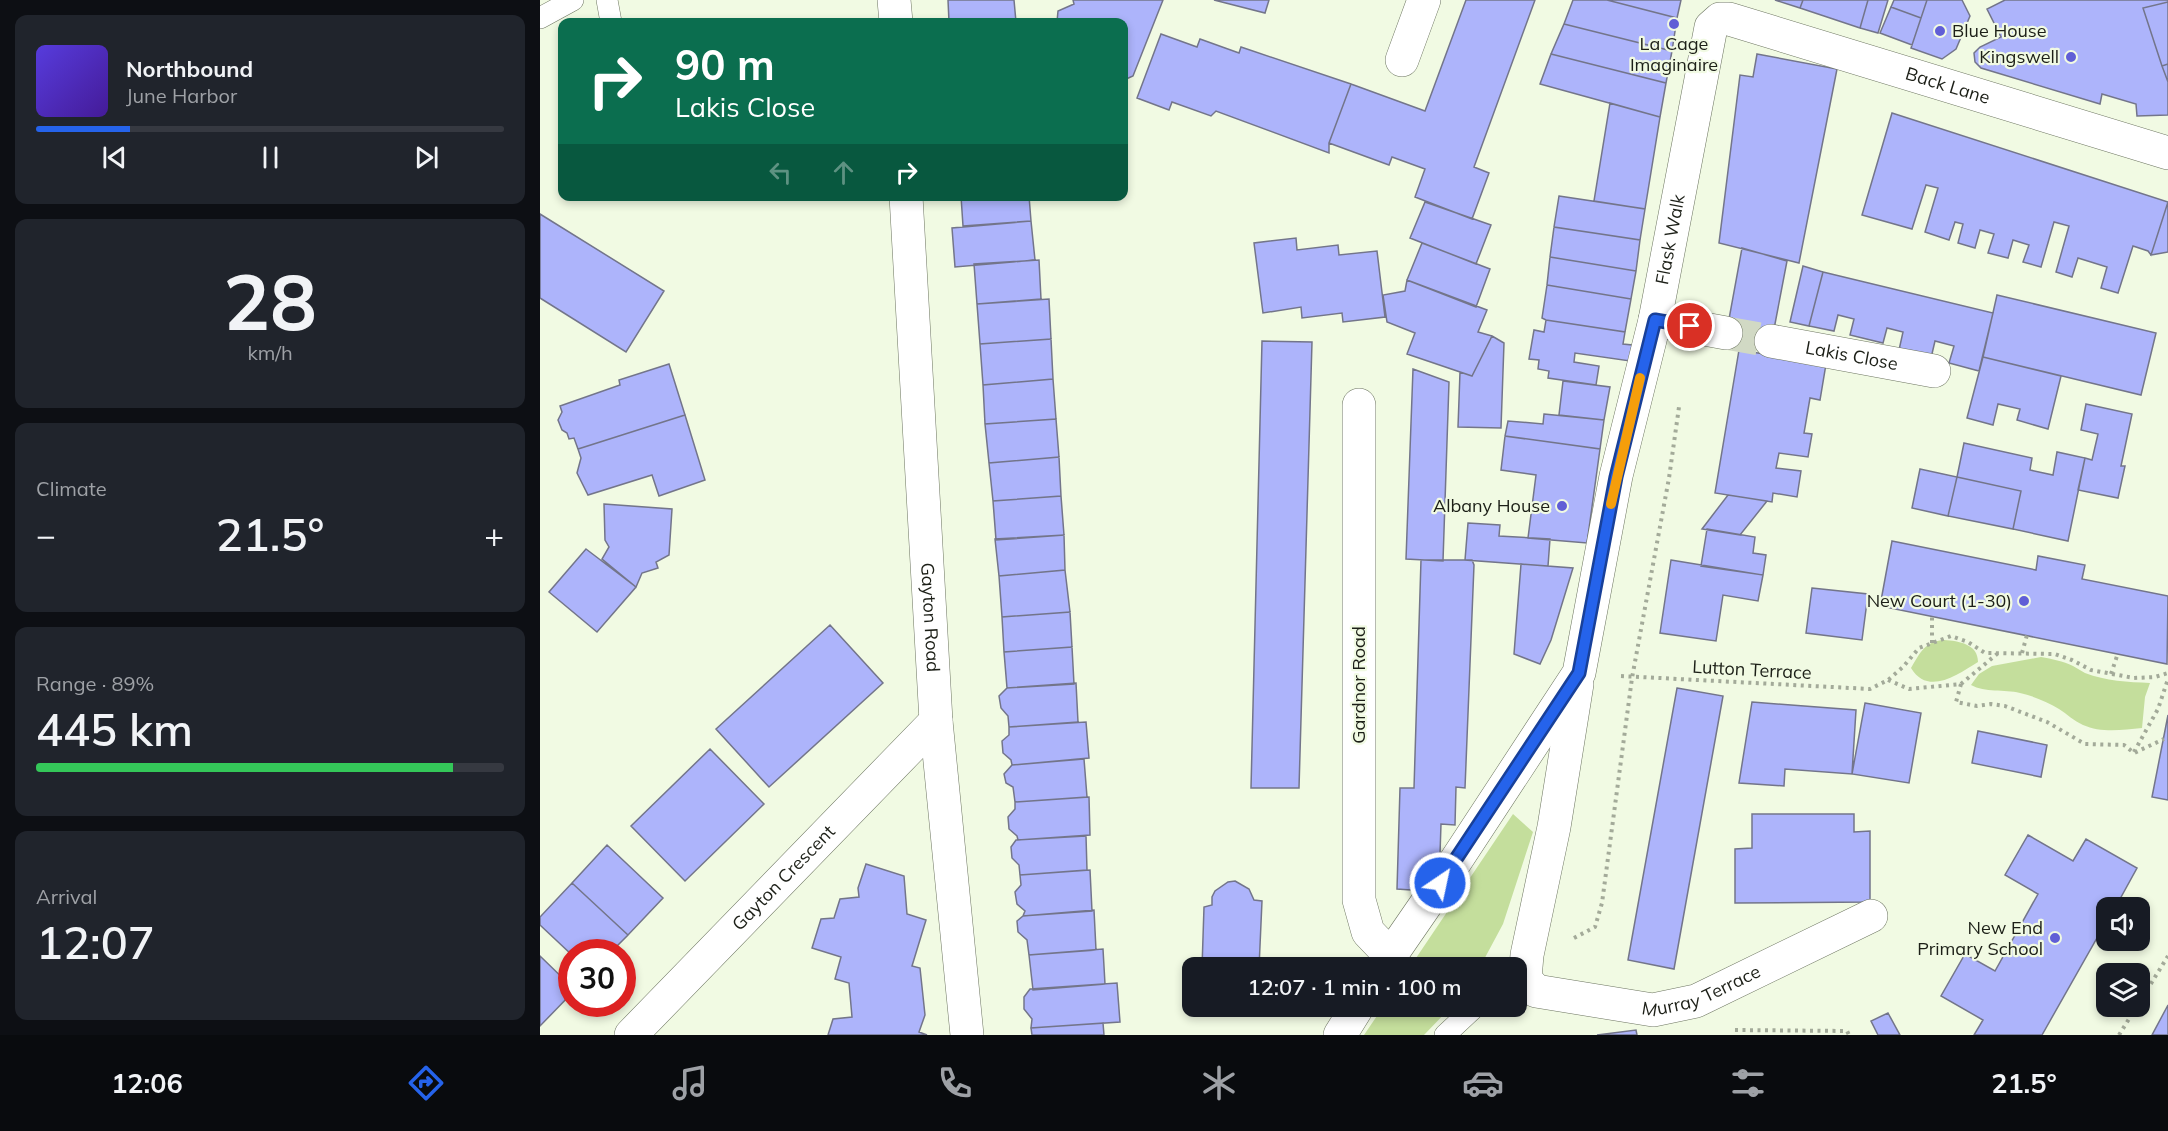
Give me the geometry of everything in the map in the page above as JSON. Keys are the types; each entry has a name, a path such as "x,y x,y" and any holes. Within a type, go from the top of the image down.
{"street":[{"path":"894,0 896,18"},
{"path":"1402,60 1424,0"},
{"name":"Back Lane","path":"1732,10 2168,153"},
{"name":"Flask Walk","path":"1389,957 1453,865 1579,673 1616,477 1655,320 1711,27 1732,10"},
{"name":"Gayton Road","path":"906,201 936,721 967,1035"},
{"path":"1655,320 1726,333"},
{"name":"Lakis Close","path":"1771,340 1934,371"},
{"name":"Gardnor Road","path":"1359,405 1359,900 1368,932 1384,957"},
{"path":"1527,957 1554,827 1579,673"},
{"name":"Gayton Crescent","path":"631,1035 936,721"},
{"name":"Murray Terrace","path":"1527,981 1536,992 1653,1010 1696,1001 1871,916"},
{"path":"1340,1035 1351,1017"}],"lane":[{"path":"540,18 573,0"},
{"path":"607,0 609,18"},
{"path":"1445,1035 1464,1017"}],"path":[{"path":"1527,973 1563,943 1595,927 1602,903 1632,678 1669,478 1680,396"},
{"path":"1932,617 1932,643"},
{"path":"2022,653 2027,635"},
{"path":"1997,654 1961,684 1909,689 1888,680 1919,648 1951,636 1968,642 1985,652 2055,654 2091,670 2134,678 2155,677 2168,673"},
{"path":"2111,674 2118,653"},
{"name":"Lutton Terrace","path":"1632,678 1870,689 1888,680"},
{"path":"2134,753 2158,709 2168,679"},
{"path":"1961,684 1956,702 1977,706 1990,704 2005,706 2047,722 2085,744 2124,745 2134,753"},
{"path":"2134,753 2164,739"},
{"path":"2150,985 2168,956"},
{"path":"1696,1001 1721,1030 1846,1031 1849,1035"},
{"path":"2119,1035 2130,1017"}],"green space":[{"path":"1944,640 1971,647 1975,651 1978,662 1952,677 1934,682 1926,681 1911,668 1928,645"},
{"path":"2041,657 2065,663 2101,678 2150,683 2145,697 2142,728 2112,730 2090,728 2077,722 2055,706 2025,694 1982,689 1971,685 1979,674 1992,666"},
{"path":"1513,814 1533,832 1503,924 1485,957 1417,957"},
{"path":"1376,1017 1441,1017 1424,1035 1364,1035"}],"building":[{"path":"948,0 1014,0 1016,18 949,18"},
{"path":"1073,0 1163,0 1133,76 1128,78 1128,18 1057,18 1058,11 1074,4"},
{"path":"1214,0 1269,0 1265,13"},
{"path":"1466,0 1535,0 1474,167 1489,173 1472,219 1415,197 1425,169 1392,157 1389,165 1329,143 1351,84 1425,111"},
{"path":"1573,0 1607,0 1677,18 1672,51 1564,24"},
{"path":"1607,0 1681,0 1677,18"},
{"path":"1775,0 1803,0 1800,8"},
{"path":"1803,0 1868,0 1860,28 1800,8"},
{"path":"1868,0 1888,0 1878,33 1860,28"},
{"path":"1894,0 1927,0 1921,18 1891,7"},
{"name":"Blue House","path":"1927,0 1962,0 1970,16 1956,49 1942,59 1911,48"},
{"name":"Kingswell","path":"2005,0 2168,0 2168,115 2137,116 2136,104 2102,94 2100,104 1981,68 1975,62 1974,53 1980,47 2001,37 1987,9"},
{"path":"2168,2 2168,64 2162,66 2143,8"},
{"path":"1891,7 1921,18 1912,45 1880,33"},
{"path":"1564,24 1672,51 1666,83 1551,54"},
{"path":"1161,34 1197,47 1200,39 1239,53 1241,47 1351,84 1329,143 1329,153 1216,111 1211,116 1172,102 1169,110 1137,98"},
{"path":"1551,54 1666,83 1660,117 1540,84"},
{"path":"1757,54 1837,69 1799,263 1719,243 1740,75 1753,77"},
{"path":"2168,64 2168,82 2162,66"},
{"path":"1610,103 1660,117 1645,209 1594,201"},
{"path":"1892,113 2168,202 2151,255 2148,251 2133,246 2118,293 2101,288 2107,267 2078,258 2072,277 2056,272 2069,226 2054,222 2041,267 2023,262 2029,245 2013,240 2008,258 1988,253 1994,234 1980,230 1975,248 1958,243 1963,224 1955,222 1949,240 1925,232 1938,188 1926,185 1912,229 1862,215"},
{"path":"1559,196 1645,209 1640,240 1554,227"},
{"path":"961,201 1029,201 1031,221 963,226"},
{"path":"1425,202 1491,225 1476,264 1410,238"},
{"path":"2168,202 2168,252 2151,255"},
{"path":"540,214 664,291 626,352 540,298"},
{"path":"1031,221 1035,260 955,267 952,228"},
{"path":"1554,227 1640,240 1636,271 1550,257"},
{"path":"1296,238 1297,250 1338,245 1339,255 1377,251 1385,317 1343,322 1342,313 1302,318 1301,307 1263,313 1254,243"},
{"path":"1422,243 1490,269 1476,307 1407,280"},
{"path":"1742,248 1787,261 1770,350 1725,341"},
{"path":"1550,257 1636,271 1631,299 1547,285"},
{"path":"1039,260 1041,299 977,304 974,264"},
{"path":"1803,266 1823,272 1809,326 1790,322"},
{"path":"1823,272 1993,313 1979,371 1949,363 1954,346 1935,341 1931,358 1899,350 1903,332 1887,328 1883,343 1850,335 1854,319 1838,315 1834,331 1809,326"},
{"path":"1407,280 1487,310 1478,332 1492,336 1472,376 1407,354 1415,333 1387,322 1383,295 1405,291"},
{"path":"1547,285 1631,299 1625,332 1542,318"},
{"path":"1997,295 2156,333 2141,395 1983,357"},
{"path":"1049,299 1051,339 980,344 977,304"},
{"path":"1546,320 1625,332 1623,344 1632,345 1630,361 1575,353 1574,362 1599,366 1596,385 1548,378 1549,371 1538,369 1539,360 1529,359 1534,330 1544,332"},
{"path":"1492,336 1504,343 1501,428 1458,427 1460,372 1472,376"},
{"path":"1051,339 1053,379 983,385 980,344"},
{"path":"1262,341 1312,342 1299,788 1251,788"},
{"path":"1739,350 1826,364 1820,400 1810,398 1804,433 1812,434 1808,457 1779,453 1776,468 1801,471 1797,497 1773,493 1772,502 1715,493"},
{"path":"1983,357 2061,376 2048,429 2017,420 2020,409 1998,404 1993,425 1967,418"},
{"path":"669,364 685,415 578,449 574,438 569,439 567,433 562,430 558,420 562,412 560,406 620,385 619,380"},
{"path":"1413,369 1449,382 1443,561 1406,559"},
{"path":"1053,379 1056,419 985,424 983,385"},
{"path":"1563,381 1610,387 1604,420 1559,415"},
{"path":"2086,404 2132,414 2121,466 2125,466 2118,498 2078,490 2085,458 2092,460 2098,434 2081,430"},
{"path":"1544,414 1604,420 1600,449 1505,436 1508,421 1543,424"},
{"path":"685,415 705,480 659,496 652,475 588,495 577,473 581,458 578,449"},
{"path":"1056,419 1059,457 989,463 985,424"},
{"name":"Albany House","path":"1505,436 1600,449 1587,543 1528,538 1536,475 1501,470"},
{"path":"1964,443 2032,458 2030,470 2053,475 2057,452 2085,458 2068,541 2013,529 2021,491 1957,477"},
{"path":"1059,457 1061,496 993,501 989,463"},
{"path":"1920,469 1957,477 1948,516 1912,508"},
{"path":"1957,477 2021,491 2013,529 1948,516"},
{"path":"1728,495 1767,501 1740,535 1702,529"},
{"path":"1061,496 1064,535 996,540 993,501"},
{"path":"604,504 672,509 669,555 656,562 658,568 642,573 636,587 602,559 609,547 605,540"},
{"path":"1468,523 1500,525 1499,536 1550,539 1548,566 1465,560"},
{"path":"1707,529 1755,537 1753,553 1766,555 1763,575 1701,566"},
{"path":"1064,535 1065,570 999,576 995,539"},
{"name":"New Court (1-30)","path":"1892,541 2036,570 2038,556 2085,565 2082,579 2168,596 2167,664 1880,606"},
{"path":"586,549 636,587 597,632 549,592"},
{"path":"1421,560 1472,560 1474,565 1465,788 1456,787 1455,825 1441,824 1440,854 1411,890 1397,889 1400,788 1414,788"},
{"path":"1671,560 1763,575 1758,601 1723,595 1716,641 1660,633"},
{"path":"1521,564 1573,568 1551,640 1540,664 1514,654"},
{"path":"1065,570 1070,612 1002,617 999,576"},
{"path":"1812,588 1868,594 1862,640 1806,633"},
{"path":"1070,612 1072,647 1004,652 1002,617"},
{"path":"830,625 883,683 769,787 716,729"},
{"path":"1072,647 1074,684 1007,688 1004,652"},
{"path":"1076,683 1078,722 1009,727 1008,716 1001,708 999,696 1007,688"},
{"path":"1677,688 1723,696 1674,969 1628,960"},
{"path":"1752,702 1856,710 1852,774 1785,769 1784,786 1739,783"},
{"path":"1865,703 1921,713 1909,783 1852,774"},
{"path":"2168,715 2168,800 2152,797"},
{"path":"1086,722 1089,758 1012,765 1011,760 1003,753 1002,741 1009,735 1009,727"},
{"path":"1978,731 2047,745 2041,777 1972,763"},
{"path":"710,749 764,804 685,881 631,826"},
{"path":"1084,759 1087,797 1015,802 1013,787 1006,783 1004,774 1012,765"},
{"path":"1089,797 1090,835 1018,840 1009,829 1008,817 1015,809 1015,802"},
{"path":"1752,814 1854,814 1854,832 1870,831 1870,902 1735,903 1735,849 1752,848"},
{"name":"New End Primary School","path":"2028,835 2073,861 2086,839 2137,868 2121,897 2096,897 2096,940 2042,1035 1974,1035 1983,1020 1941,996 1965,954 1995,971 2038,894 2005,875"},
{"path":"1086,836 1087,870 1020,875 1019,865 1012,858 1011,847 1016,840"},
{"path":"607,845 663,898 628,935 572,883"},
{"path":"866,864 904,876 907,914 926,920 912,966 920,968 925,1015 919,1032 927,1035 828,1035 833,1019 852,1017 849,983 835,979 841,957 812,948 821,919 834,918 840,899 859,897 858,888"},
{"path":"1090,870 1092,911 1023,916 1025,911 1017,904 1015,892 1021,885 1020,875"},
{"path":"1235,881 1249,889 1254,900 1262,901 1259,957 1202,957 1204,907 1212,905 1215,891 1228,882"},
{"path":"572,883 628,935 624,939 558,939 558,942 540,925 540,917"},
{"path":"1094,910 1096,950 1029,955 1027,940 1018,932 1017,921 1023,916"},
{"path":"1103,949 1105,984 1033,990 1029,955"},
{"path":"540,956 558,973 558,1007 540,1026"},
{"path":"1117,983 1120,1022 1031,1028 1032,1019 1024,1009 1024,997 1030,989"},
{"path":"2168,1005 2168,1035 2152,1035"},
{"path":"1888,1013 1900,1035 1878,1035 1871,1021"},
{"path":"1103,1023 1104,1035 1032,1035 1031,1028"},
{"path":"1636,1030 1637,1035 1597,1035"}],"tunnel":[{"path":"1726,333 1771,341"}],"slow traffic":[{"path":"1611,504 1640,378"}],"place":[{"name":"La Cage Imaginaire","path":"1674,24"},
{"name":"Blue House","path":"1940,31"},
{"name":"Kingswell","path":"2071,57"},
{"name":"Albany House","path":"1562,506"},
{"name":"New Court (1-30)","path":"2024,601"},
{"name":"New End Primary School","path":"2055,938"}],"route":[{"path":"1440,883 1579,673 1616,477 1655,320 1690,326"}]}
